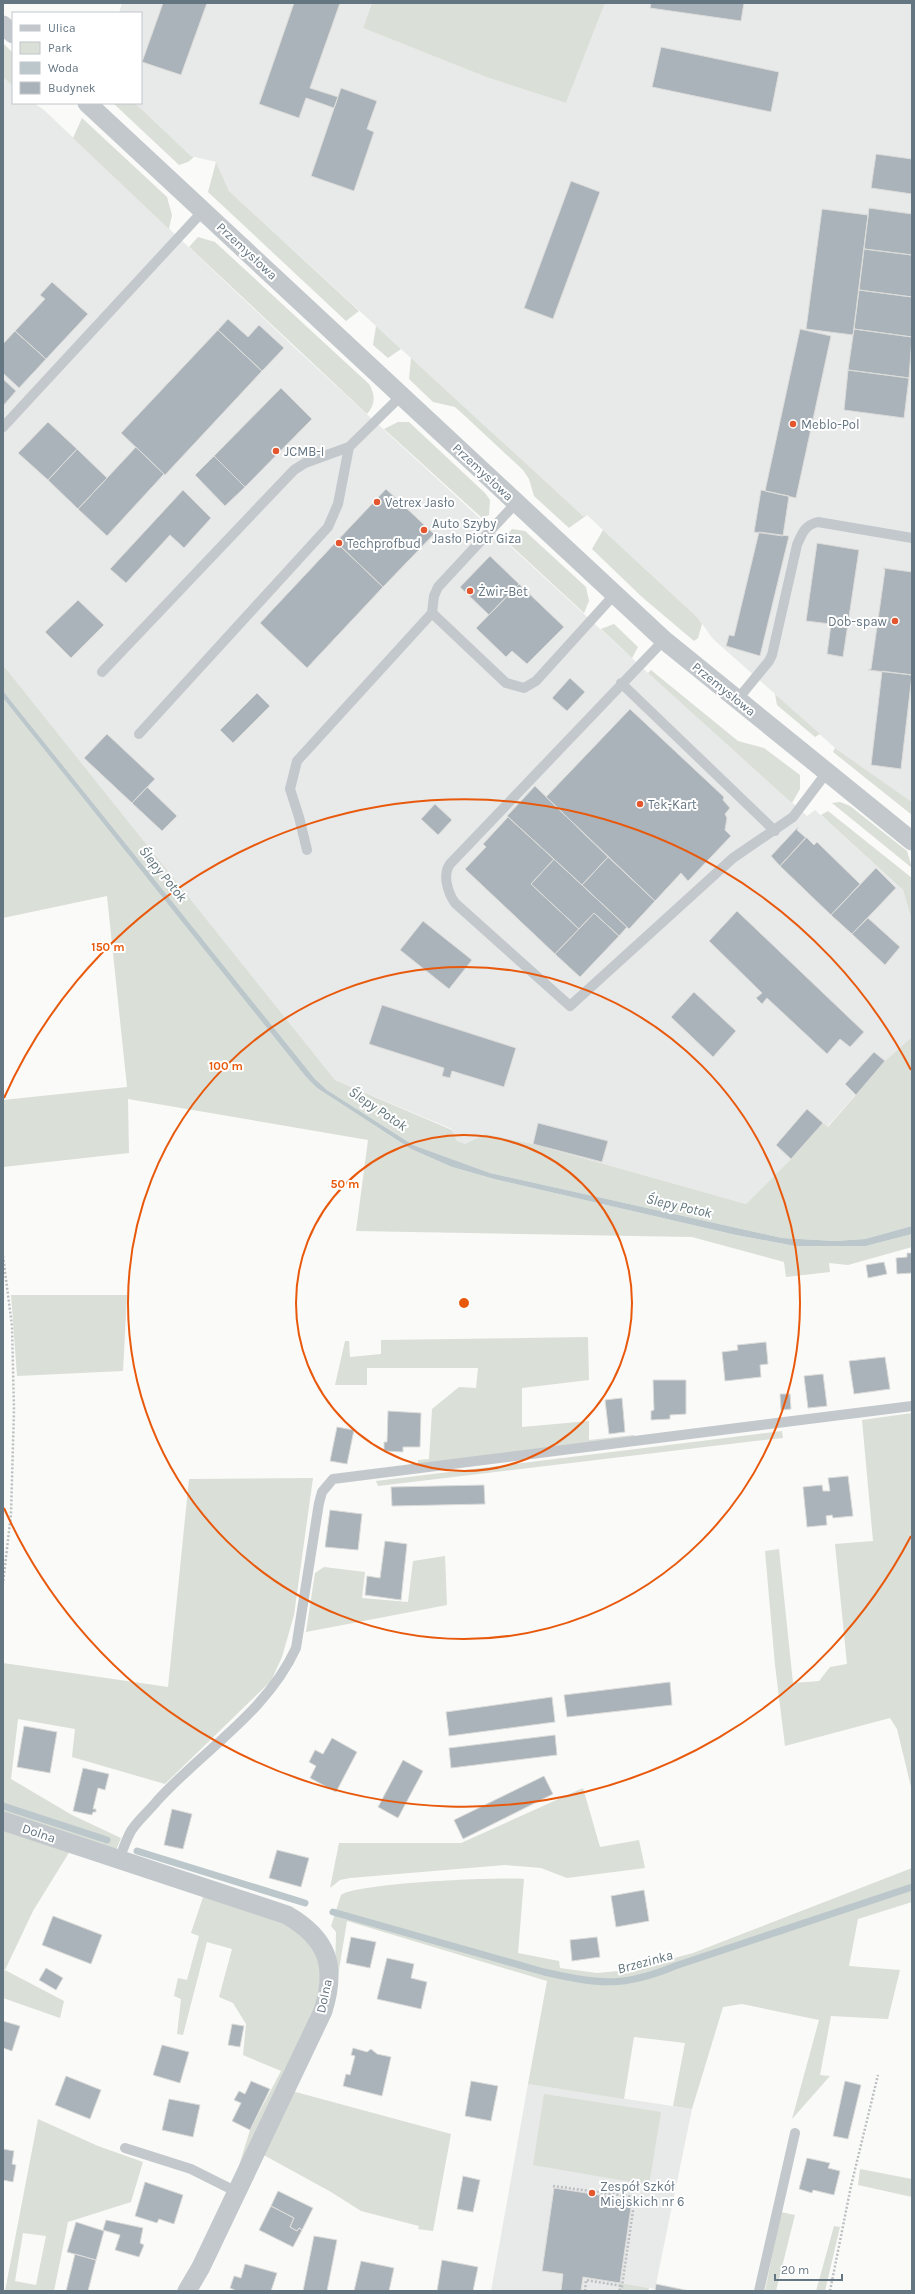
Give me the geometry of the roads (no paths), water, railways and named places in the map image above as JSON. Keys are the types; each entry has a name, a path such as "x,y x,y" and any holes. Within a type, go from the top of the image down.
{"street":[{"path":"3,25 12,33"},
{"name":"Przemysłowa","path":"88,104 664,640 912,841"},
{"name":"Dolna","path":"3,1821 287,1915 310,1929 322,1947 329,1974 322,2011 235,2191 201,2267 187,2291"}],"lane":[{"path":"3,427 203,211"},
{"path":"102,672 294,470 305,463 348,447 402,395"},
{"path":"139,734 328,527 338,504 348,447"},
{"path":"307,850 290,789 297,761 432,612 434,596 438,587 516,503"},
{"path":"737,700 771,658 781,623 797,545 805,528 818,522 912,538"},
{"path":"432,612 506,683 524,688 536,681 614,595"},
{"path":"664,640 450,864 446,874 450,894 455,903 570,1006 733,858 775,831 792,817 827,772"},
{"path":"622,683 775,831"},
{"path":"119,1859 136,1825 177,1779 255,1708 278,1682 287,1668 296,1648 319,1503 322,1492 333,1480 912,1406"},
{"path":"759,2291 795,2133"},
{"path":"125,2148 196,2171 235,2191"}],"water":[{"path":"3,691 315,1079 327,1090 413,1145 490,1173 782,1238 835,1241 865,1239 912,1226 912,1234 866,1246 795,1246 736,1235 494,1179 452,1167 411,1149 317,1088 306,1077 3,698"}],"waterway":[{"path":"3,1806 107,1840"},
{"path":"137,1851 305,1903"},
{"name":"Brzezinka","path":"333,1912 544,1972 580,1979 610,1982 625,1981 657,1973 912,1887"}],"place":[{"name":"Meblo-Pol","path":"793,424"},
{"name":"JCMB-I","path":"276,451"},
{"name":"Vetrex Jasło","path":"377,502"},
{"name":"Auto Szyby Jasło Piotr Giza","path":"424,530"},
{"name":"Techprofbud","path":"339,543"},
{"name":"Żwir-Bet","path":"470,591"},
{"name":"Dob-spaw","path":"895,621"},
{"name":"Tek-Kart","path":"640,804"},
{"name":"Zespół Szkół Miejskich nr 6","path":"592,2193"}],"water label":[{"name":"Ślepy Potok","path":"163,874"},
{"name":"Ślepy Potok","path":"378,1109"},
{"name":"Ślepy Potok","path":"679,1206"}]}
